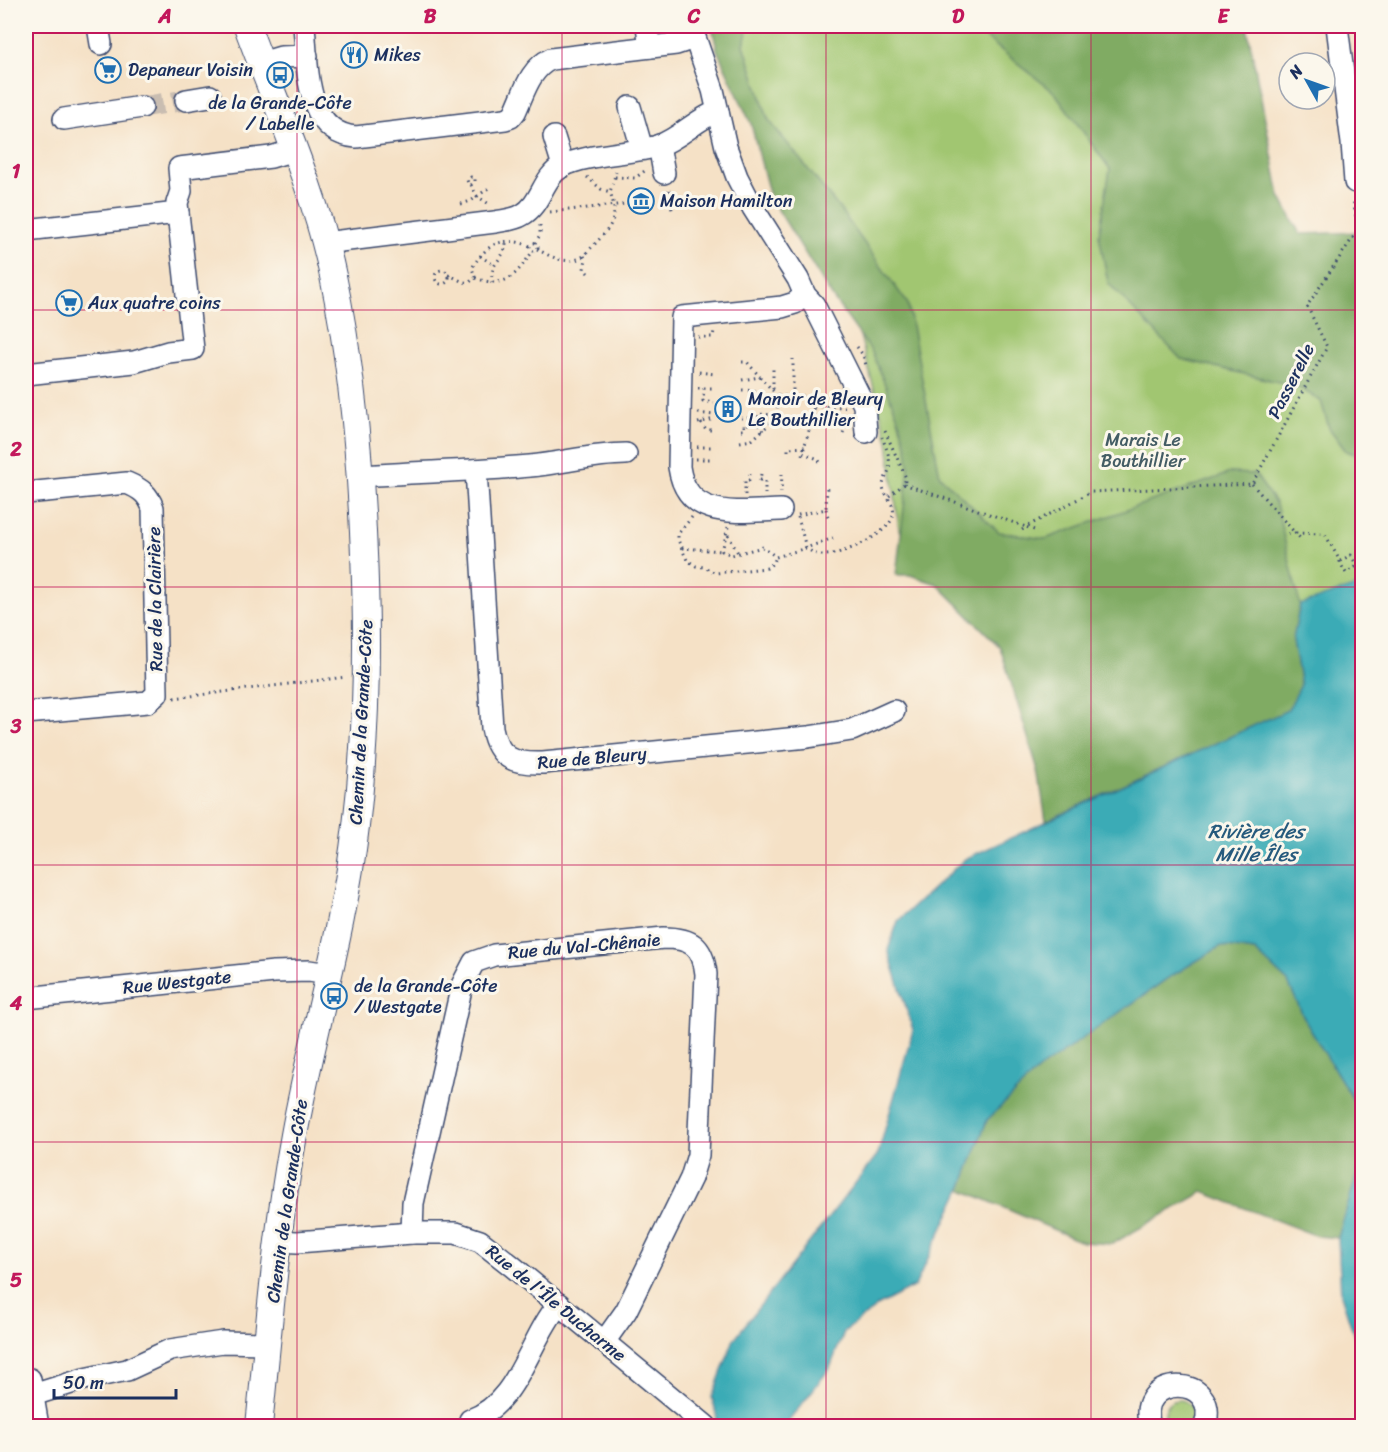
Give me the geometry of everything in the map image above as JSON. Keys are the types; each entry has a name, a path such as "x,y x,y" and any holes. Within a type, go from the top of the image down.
{"main road":[{"name":"Chemin de la Grande-Côte","path":"247,26 294,150 334,279 348,354 360,476 368,638 364,737 354,847 296,1124 278,1241 259,1426"}],"street":[{"path":"304,26 314,101 321,118 338,133 356,137 505,119 511,117 515,112 533,73 542,63 551,59 676,44 692,32 713,90 726,147 760,236 798,279 802,297 801,322"},
{"path":"647,26 650,47"},
{"path":"1337,26 1355,182"},
{"path":"261,63 281,57 307,56"},
{"path":"186,100 210,96"},
{"path":"64,119 142,107"},
{"path":"630,107 650,147 661,177"},
{"path":"324,243 519,217 534,206 551,176 573,170 582,160 650,147 681,134 706,116 718,111"},
{"path":"554,137 573,170"},
{"path":"26,374 134,362 168,352 193,349 177,203 181,191 179,168 271,157 294,150"},
{"path":"26,230 178,213"},
{"path":"802,297 814,305 864,405 873,432"},
{"path":"781,510 713,509 694,498 683,484 679,467 682,318 782,307 795,303 802,297"},
{"path":"360,476 476,470 533,465 597,455 626,454"},
{"name":"Rue de Bleury","path":"476,470 492,728 497,746 513,761 543,763 808,737 852,730 894,711"},
{"name":"Rue de la Clairière","path":"26,493 127,483 140,489 148,497 153,508 157,693 148,702 26,713"},
{"name":"Rue du Val-Chênaie","path":"412,1233 413,1203 462,985 474,962 494,955 664,938 692,943 702,955 706,974 698,1155 691,1178 626,1311 604,1342"},
{"name":"Rue Westgate","path":"26,998 274,972 309,971 329,974"},
{"name":"Rue de l'Île Ducharme","path":"278,1241 297,1242 412,1233 456,1233 480,1241 706,1426"},
{"path":"470,1420 493,1408 507,1394 547,1320 559,1304"},
{"path":"38,1426 32,1387 127,1370 170,1350 223,1342 268,1343"},
{"path":"1150,1426 1148,1412 1152,1400 1161,1391 1177,1386 1190,1388 1200,1396 1208,1412 1207,1426"}],"path":[{"path":"535,243 537,249 559,260 578,259 584,256 611,225 614,215 610,192 618,165"},
{"path":"573,170 601,189 610,192"},
{"path":"615,177 635,178 645,170 661,177 672,210"},
{"name":"Passerelle","path":"1252,484 1327,347 1307,306 1358,230 1353,201 1355,182"},
{"path":"471,185 477,196 493,206"},
{"path":"461,204 471,201 490,188"},
{"path":"549,212 635,203"},
{"path":"530,246 535,243 540,232 539,218"},
{"path":"475,278 472,268 490,246 515,241 530,246 533,251"},
{"path":"492,283 491,272 502,255 506,242"},
{"path":"475,278 499,283 510,277 537,249"},
{"path":"480,256 494,265"},
{"path":"584,256 586,259 584,269 590,275"},
{"path":"448,275 444,283 439,283 436,279 438,271 444,271 464,282 470,282 475,278"},
{"path":"793,358 793,396"},
{"path":"740,442 752,440 778,416 778,398 773,389 747,362 742,362"},
{"path":"773,367 773,389"},
{"path":"704,373 715,374"},
{"path":"742,380 760,377"},
{"path":"714,388 704,388 704,401 714,403"},
{"path":"742,390 760,391 760,399 814,396 813,417 803,454 818,459 819,462"},
{"path":"814,406 853,407"},
{"path":"705,414 714,417 701,423 706,430 713,430"},
{"path":"741,418 758,418 758,414 813,417"},
{"path":"741,430 744,430 744,424 758,424 763,431"},
{"path":"826,509 797,515 806,548 814,554 823,555 870,540 893,517 892,504 883,486 890,461 873,432"},
{"path":"706,447 713,447"},
{"path":"788,451 788,448 805,447"},
{"path":"705,459 713,459"},
{"path":"745,486 745,480 749,480 750,474"},
{"path":"761,474 760,480 765,480 766,486"},
{"path":"781,486 782,474"},
{"path":"889,496 904,484 1034,530"},
{"path":"1081,492 1252,484 1302,540"},
{"path":"826,485 828,517"},
{"path":"1022,530 1100,487"},
{"path":"803,535 810,532"},
{"path":"678,534 682,548 691,563 716,573 767,568 776,557 834,538"},
{"path":"722,551 727,534 738,553"},
{"path":"1288,534 1325,534 1346,573 1357,566"},
{"path":"682,548 722,551 732,555 764,547 776,557"},
{"path":"1340,561 1351,555 1362,576"},
{"path":"157,693 166,699 356,676"}],"green space":[{"path":"712,26 748,26 744,45 768,119 839,208 908,304 940,476 999,532 1045,539 1230,473 1255,474 1276,504 1300,605 1293,640 1301,685 1288,710 1046,821 1038,770 1000,647 937,584 910,575 896,575 909,466 907,448 897,415 872,352 833,298 770,197 751,124 717,50"},
{"name":"Marais Le Bouthillier","path":"744,26 1181,26 1218,244 1362,240 1362,602 1296,637 990,609 899,530 888,442 859,332 768,119 744,45 746,33"},
{"path":"971,26 1247,26 1280,196 1300,234 1362,232 1362,456 1346,451 1329,428 1321,401 1296,386 1181,359 1108,283 1099,235 1110,169 1055,93"},
{"path":"1221,946 1255,951 1288,982 1307,1024 1357,1106 1362,1158 1338,1238 1317,1236 1203,1192 1112,1244 1082,1242 961,1189 987,1120 1038,1070 1168,978"},
{"path":"1179,1400 1189,1404 1193,1414 1189,1424 1179,1428 1169,1424 1165,1414 1169,1404"}],"water":[{"name":"Rivière des Mille Îles","path":"1362,584 1362,1141 1357,1106 1307,1024 1288,982 1255,951 1221,946 1168,978 1038,1070 987,1120 961,1189 915,1286 879,1305 844,1332 830,1368 785,1426 711,1426 717,1418 712,1397 734,1339 878,1154 913,1030 888,950 898,921 965,859 1288,710 1301,685 1293,640 1300,605"},
{"path":"1362,1158 1362,1360 1341,1295 1338,1238"}],"tunnel":[{"path":"142,107 186,100"}],"place":[{"name":"Mikes","path":"354,55"},
{"name":"Depaneur Voisin","path":"108,70"},
{"name":"de la Grande-Côte / Labelle","path":"280,75"},
{"name":"Maison Hamilton","path":"641,201"},
{"name":"Aux quatre coins","path":"69,303"},
{"name":"Manoir de Bleury Le Bouthillier","path":"728,409"},
{"name":"de la Grande-Côte / Westgate","path":"334,996"}]}
